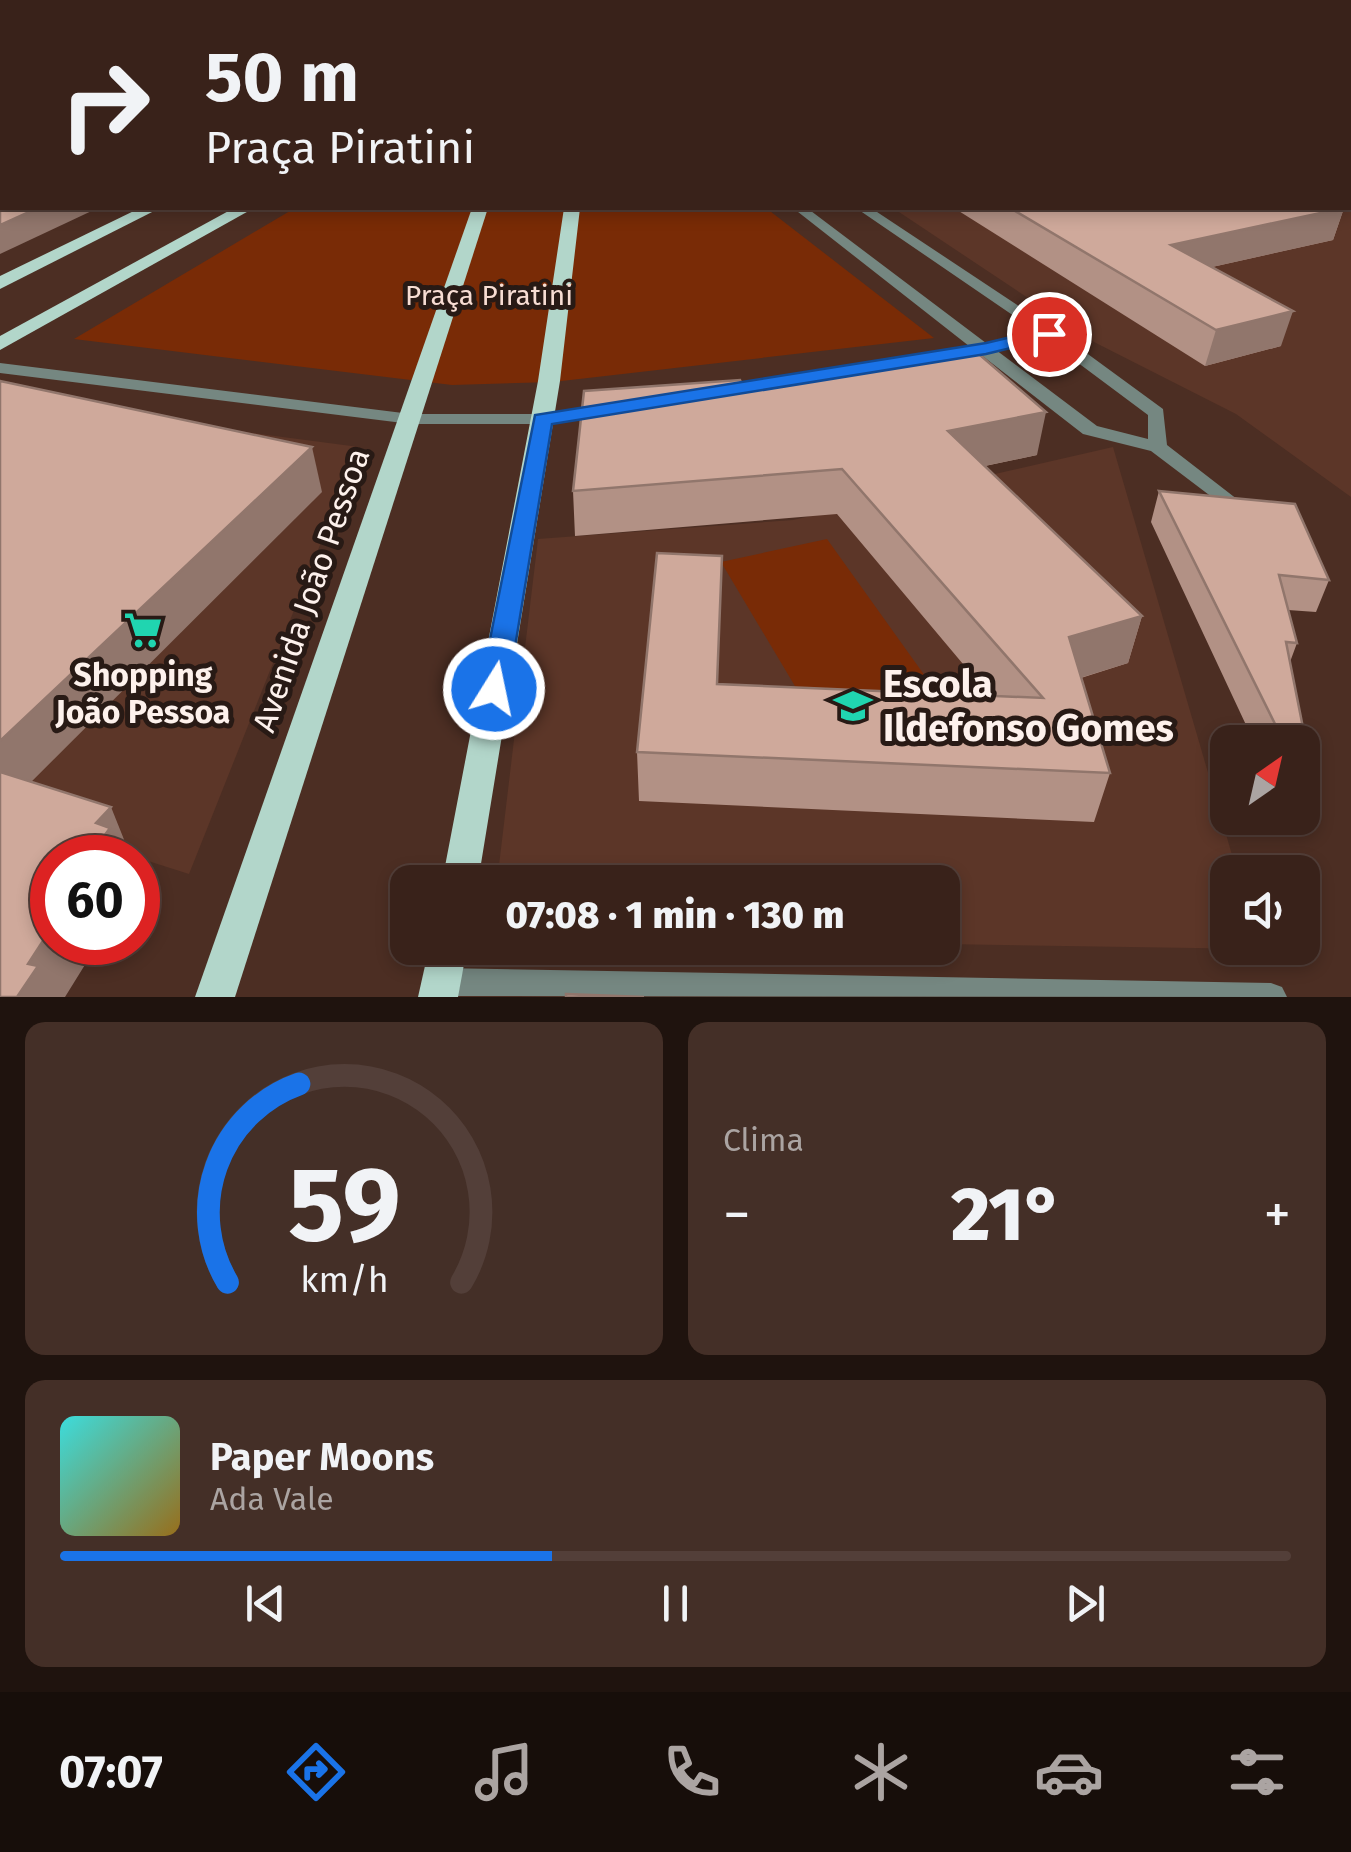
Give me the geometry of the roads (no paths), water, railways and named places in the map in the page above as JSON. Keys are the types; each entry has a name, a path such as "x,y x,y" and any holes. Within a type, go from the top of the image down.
{"main road":[{"path":"0,284 148,210"},
{"path":"0,344 242,210"},
{"name":"Avenida João Pessoa","path":"214,997 479,210"},
{"path":"463,865 542,419 572,210"}],"street":[{"path":"802,210 1090,430 1158,447 1232,504"},
{"path":"866,210 1049,334 1157,414 1158,447"},
{"path":"696,394 986,348 1049,334"},
{"path":"0,368 411,419 542,419 619,406"},
{"path":"442,975 1271,997"}],"place":[{"name":"Shopping João Pessoa","path":"143,630"},
{"name":"Escola Ildefonso Gomes","path":"853,706"}],"park label":[{"name":"Praça Piratini","path":"489,295"}]}
